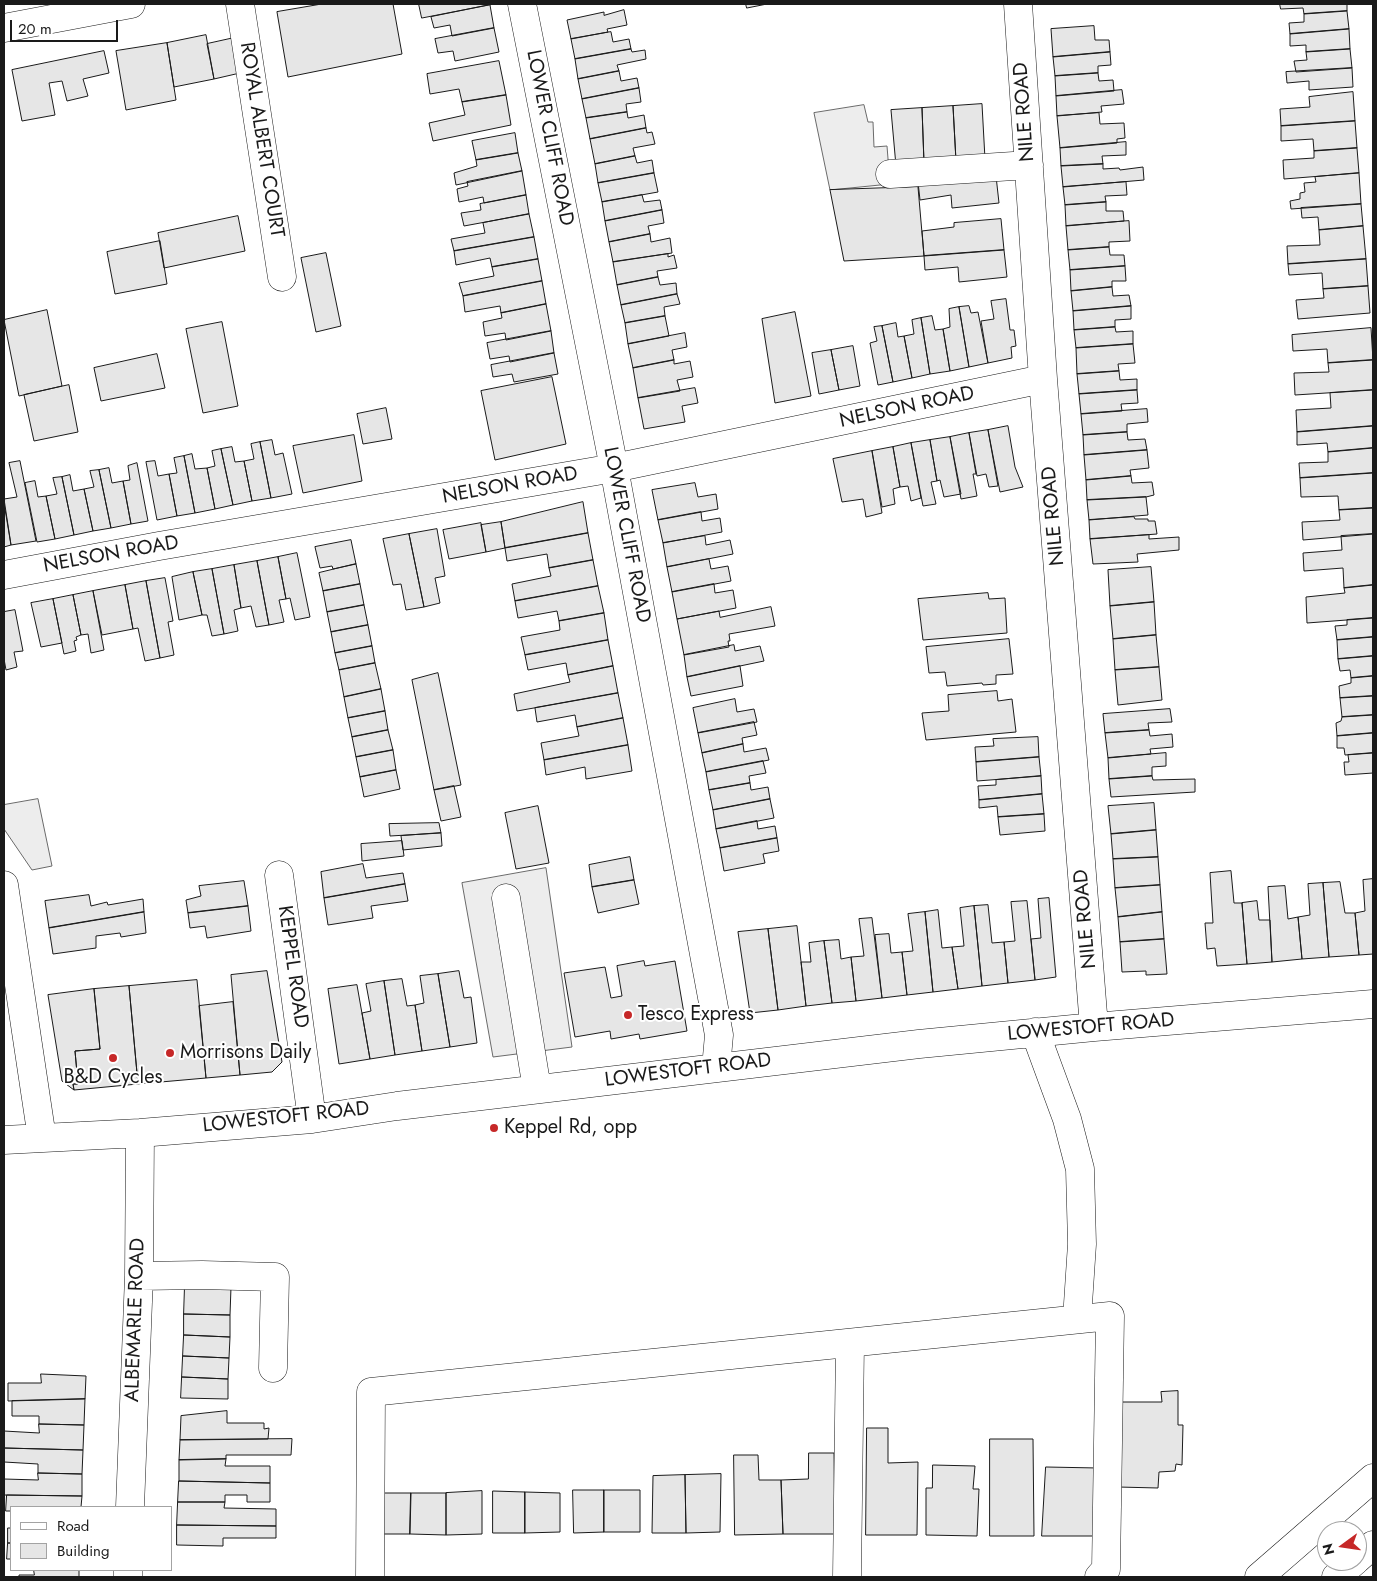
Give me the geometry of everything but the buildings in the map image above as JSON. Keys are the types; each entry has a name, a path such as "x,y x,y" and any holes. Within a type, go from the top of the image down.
{"main road":[{"path":"4,28 131,4"},
{"name":"ROYAL ALBERT COURT","path":"240,4 282,277"},
{"name":"LOWER CLIFF ROAD","path":"522,4 614,468 718,1035 716,1068"},
{"name":"NILE ROAD","path":"1018,4 1043,379 1094,1027"},
{"path":"890,174 1029,165"},
{"name":"NELSON ROAD","path":"4,575 159,546 614,468 1043,379"},
{"name":"KEPPEL ROAD","path":"279,875 312,1118"},
{"path":"4,885 42,1138"},
{"path":"506,898 537,1089"},
{"name":"LOWESTOFT ROAD","path":"4,1140 140,1133 312,1118 397,1106 919,1044 1035,1032 1373,1004"},
{"path":"1035,1032 1067,1119 1080,1169 1082,1244 1076,1319"},
{"name":"ALBEMARLE ROAD","path":"130,1506 139,1276 140,1133"},
{"path":"139,1276 275,1277 273,1368"},
{"path":"370,1577 370,1392 1110,1316 1106,1569 1099,1577"},
{"path":"846,1577 850,1343"},
{"path":"1260,1577 1373,1478"}],"shaded area":[{"path":"864,105 868,122 873,122 874,147 887,146 890,184 830,190 814,113"},
{"path":"38,799 52,866 32,870 4,829 4,805"},
{"path":"546,868 572,1047 493,1057 462,883"}],"place":[{"name":"Tesco Express","path":"628,1015"},
{"name":"Morrisons Daily","path":"170,1053"},
{"name":"B&D Cycles","path":"113,1058"},
{"name":"Keppel Rd, opp","path":"494,1128"}]}
